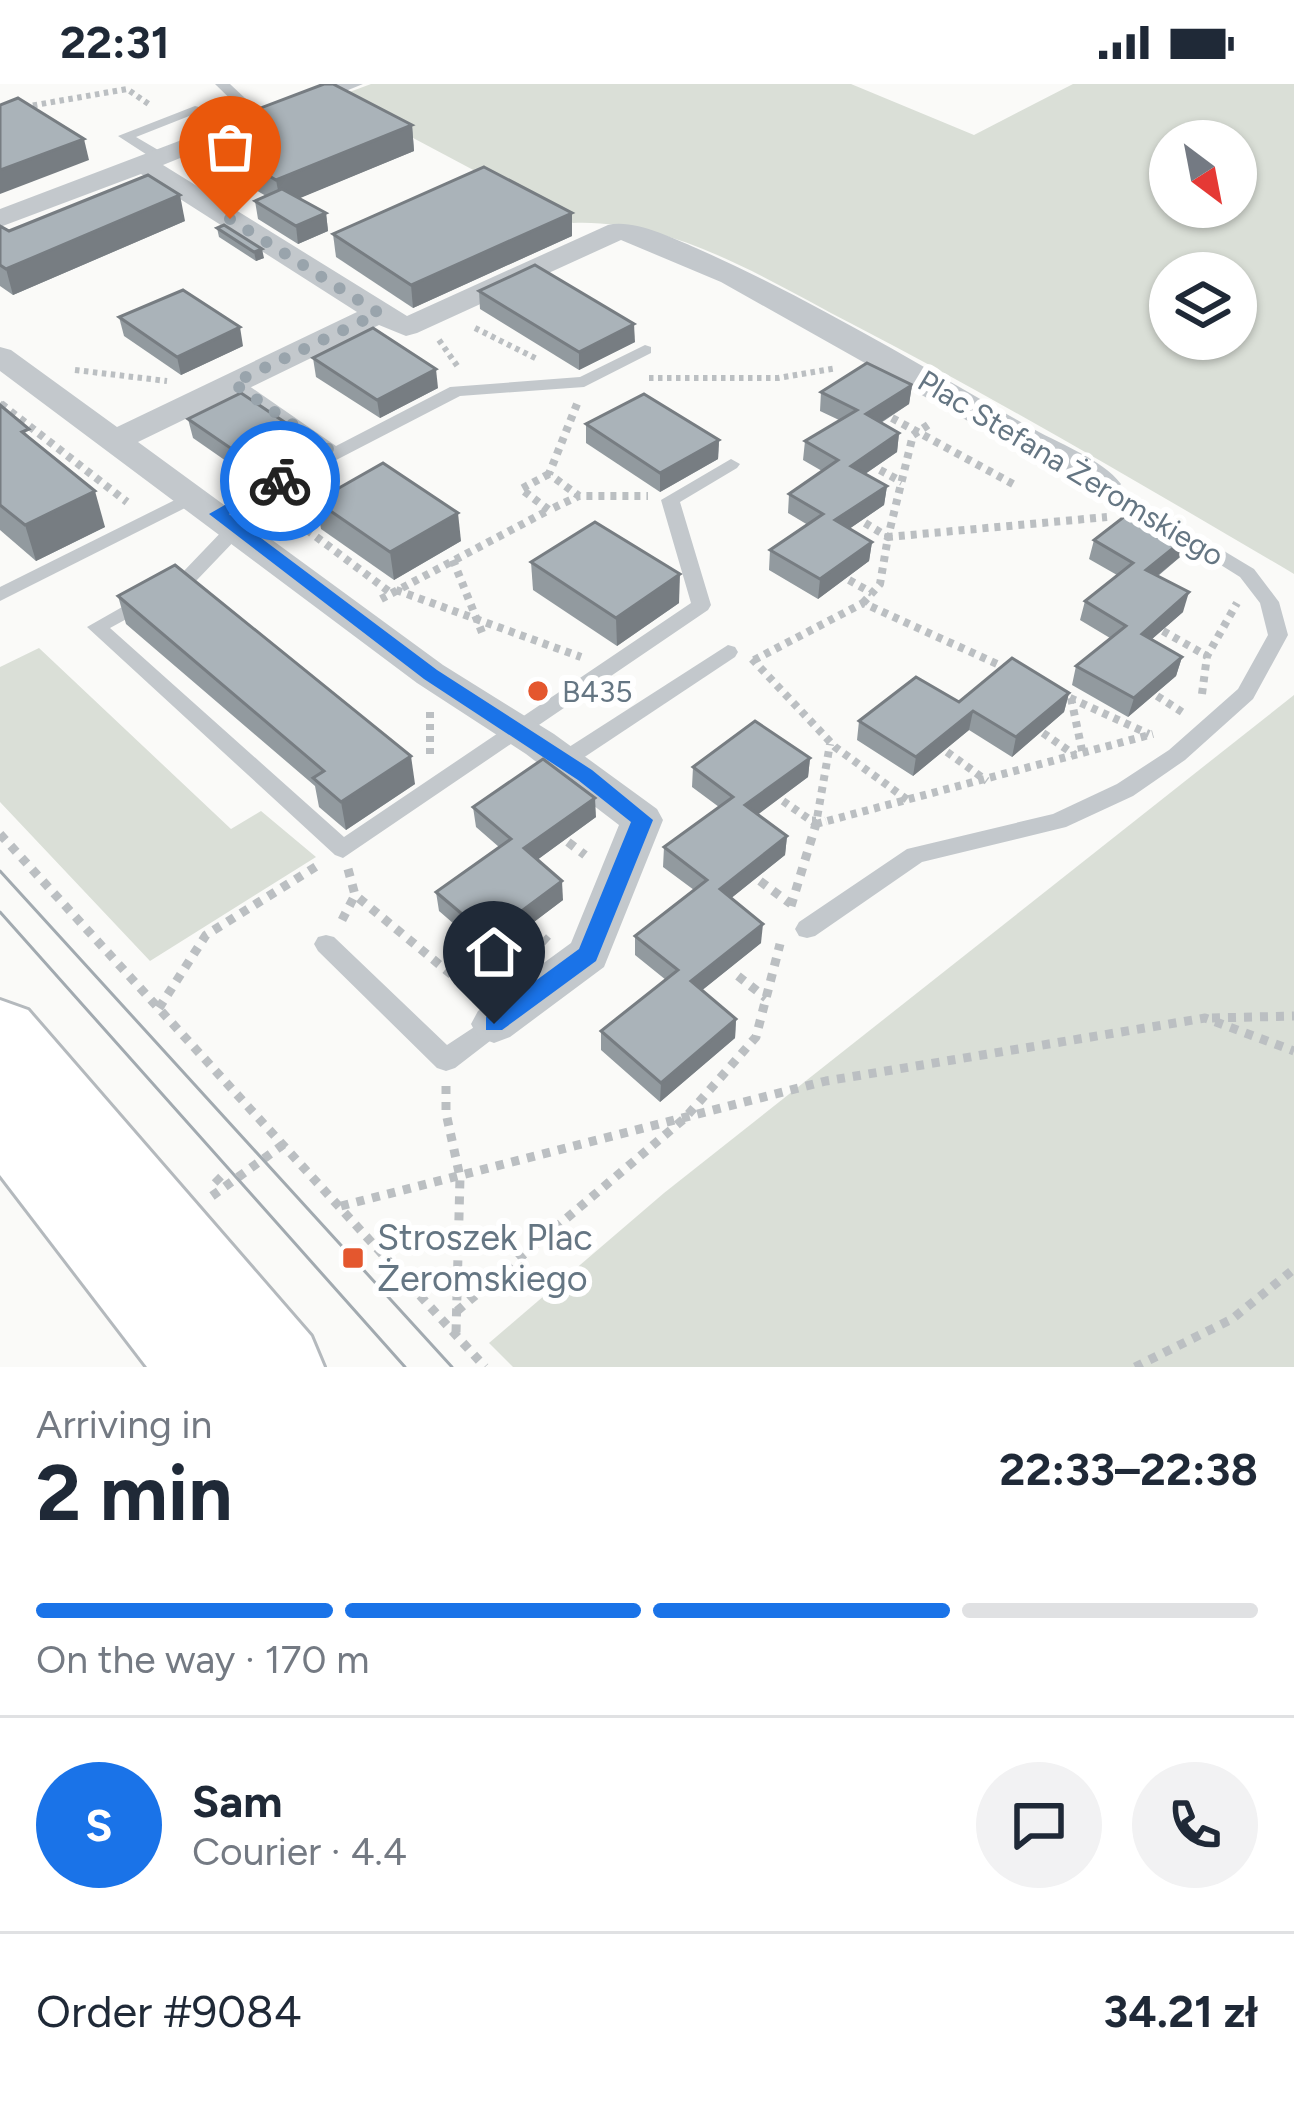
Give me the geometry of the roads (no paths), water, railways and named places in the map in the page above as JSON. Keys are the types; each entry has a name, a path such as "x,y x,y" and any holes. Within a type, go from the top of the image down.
{"highway":[{"path":"0,1033 279,1367"},
{"path":"0,1113 203,1367"}],"street":[{"path":"0,219 351,84"},
{"path":"151,160 379,313"},
{"name":"Plac Stefana Żeromskiego","path":"379,313 406,327 618,231 640,236 739,281 886,359 1103,484"},
{"path":"114,441 379,313"},
{"path":"0,356 430,674 518,730 642,820 588,954 488,1012"}],"lane":[{"path":"222,84 259,119"},
{"path":"151,160 125,136 200,109"},
{"path":"0,595 215,514 456,391 586,383 645,350"},
{"path":"233,383 334,453"},
{"path":"215,514 189,577 97,627 343,849 701,605 670,500 731,464"},
{"name":"Plac Stefana Żeromskiego","path":"808,929 915,855 1058,821 1125,790 1177,755 1246,694 1278,635 1270,602 1247,573 1103,484"},
{"path":"563,761 728,652"},
{"path":"326,944 446,1060 488,1012"}],"tram line":[{"path":"0,871 452,1367"},
{"path":"0,912 405,1367"}],"place":[{"name":"B435","path":"538,691"},
{"name":"Stroszek Plac Żeromskiego","path":"353,1258"}]}
